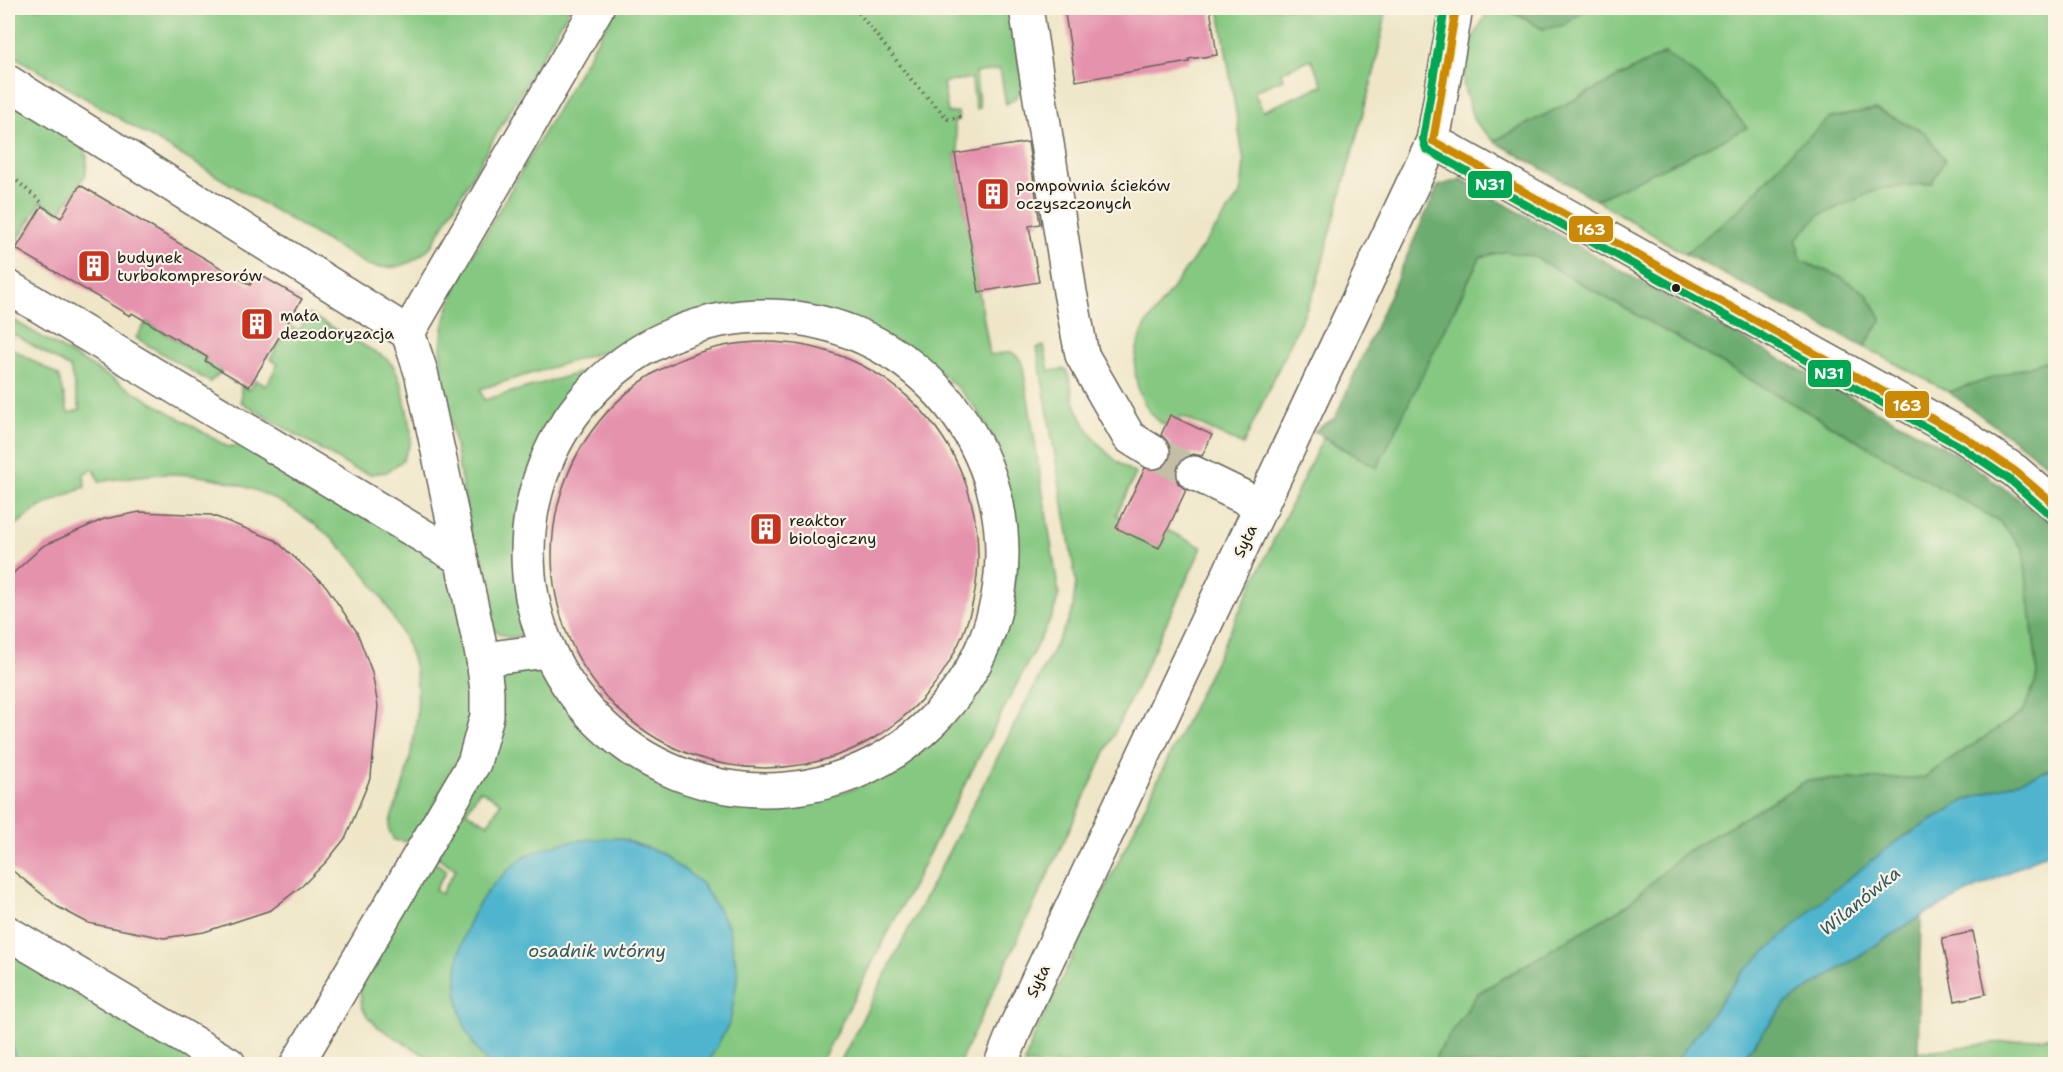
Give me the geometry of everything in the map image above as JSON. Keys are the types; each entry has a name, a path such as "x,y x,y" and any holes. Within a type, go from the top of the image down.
{"street":[{"path":"408,333 597,8"},
{"path":"1026,8 1070,292 1082,355 1129,437 1153,452"},
{"name":"Syta","path":"1001,1065 1017,1024 1433,141 1456,8"},
{"path":"8,82 408,333 422,372 483,659 487,716 474,763 297,1065"},
{"path":"1433,141 1963,436 2015,471 2055,506"},
{"path":"8,287 460,558"},
{"path":"784,316 853,332 914,367 946,401 962,419 992,482 1003,546 996,611 972,671 932,723 879,761 818,785 753,791 689,778 630,750 582,706 547,651 528,584 530,513 552,447 592,389 648,346 659,341 714,321 784,316"},
{"path":"1194,473 1262,506"},
{"path":"483,659 547,651"},
{"path":"8,933 230,1065"}],"path":[{"path":"855,8 914,83 948,119 963,116"},
{"path":"8,173 41,202"}],"green space":[{"path":"8,8 570,8 432,245 411,262 386,268 367,265 12,55 8,51"},
{"path":"616,8 1010,8 1022,81 1018,95 1006,104 1000,69 975,73 980,108 976,109 971,78 943,83 948,113 958,112 959,120 954,121 959,153 955,154 990,355 1012,352 1022,361 1059,594 1053,614 820,1064 439,1064 378,1027 368,1017 362,1007 359,983 429,859 447,870 435,890 441,894 456,869 432,854 500,684 516,670 532,668 543,674 586,728 617,755 639,770 663,783 702,797 744,804 785,804 826,797 866,783 903,764 936,738 964,707 981,681 1005,627 1011,598 1015,569 1012,510 999,455 985,423 954,384 921,358 886,336 850,321 813,311 775,307 737,309 700,317 662,331 626,350 622,346 480,389 484,400 606,365 569,406 541,452 531,477 523,503 519,530 518,564 526,625 518,636 507,637 501,635 487,622 442,374 442,333 452,298 463,272","holes":["480,790 501,802 488,824 466,812"]},
{"path":"1219,8 1387,8 1375,69 1315,290 1243,445 1181,416 1174,431 1160,422 1142,398 1135,370 1136,354 1146,325 1241,193 1244,162","holes":["1311,59 1323,85 1263,111 1254,91 1283,79 1281,72"]},
{"path":"1490,8 1511,12 1542,29 1565,24 1587,8 2055,8 2055,358 1949,392 1864,347 1882,319 1843,278 1801,261 1796,239 1818,216 1879,189 1932,183 1794,149 1742,207 1685,254 1596,200 1746,128 1665,53 1494,141 1474,121 1463,84 1470,43"},
{"path":"1501,8 1587,8 1565,25 1542,29 1519,14"},
{"path":"1665,53 1713,87 1747,128 1596,200 1494,141"},
{"path":"8,99 76,140 87,157 86,174 60,213 41,202 12,249 15,251 12,258 8,258"},
{"path":"1875,109 1925,132 1945,160 1932,183 1879,189 1818,216 1796,240 1801,261 1843,278 1867,294 1882,319 1864,347 1685,254 1742,207 1794,149 1830,118"},
{"path":"1461,179 1704,318 1955,453 2056,526 2055,768 1964,801 1897,841 1741,974 1674,1064 1435,1064 1437,1054 1478,993 1627,905 1684,853 1808,780 1923,778 2023,712 2038,675 2023,549 1999,521 1533,256 1505,252 1480,257 1377,468 1314,431 1335,418 1438,186"},
{"path":"1505,251 1533,256 1999,521 2023,549 2038,675 2023,712 1923,778 1808,780 1684,853 1627,905 1478,993 1437,1054 1435,1064 1024,1064 1034,1036 1323,438 1377,467 1480,257"},
{"path":"309,314 384,357 393,365 402,386 411,442 403,460 387,472 370,474 354,469 241,402 241,385 249,390 256,380 266,386 278,364 270,359 290,326 299,331"},
{"path":"8,317 228,447 250,443 446,561 474,668 472,734 417,837 408,842 394,840 389,830 414,739 418,698 414,664 397,624 369,579 327,535 303,516 277,500 249,488 220,480 167,474 99,482 94,469 84,473 85,487 40,507 8,531 8,346 59,376 68,413 80,410 70,368 14,334 8,344"},
{"path":"146,322 207,358 222,371 210,382 136,338"},
{"path":"1044,346 1049,371 1066,369 1074,401 1091,434 1125,468 1136,474 1116,515 1167,530 1202,547 959,1064 839,1064 1072,613 1076,582 1037,348"},
{"path":"2056,358 2055,470 1949,392"},
{"path":"1921,916 1918,1052 1907,1064 1738,1064 1786,1003"},
{"path":"8,944 201,1059 193,1064 8,1064"},
{"path":"2055,1036 2055,1064 1907,1064 1918,1052"}],"water":[{"name":"Wilanówka","path":"2055,768 2055,849 1921,916 1786,1003 1738,1064 1674,1064 1741,974 1830,893 1897,841 1964,801"},
{"name":"osadnik wtórny","path":"619,838 665,854 703,885 728,926 738,974 730,1022 707,1064 488,1064 472,1042 462,1018 457,992 457,966 463,940 473,915 487,892 526,856 561,844"},
{"path":"8,1023 9,1025 16,1064 8,1064"}],"building":[{"path":"1064,8 1210,8 1217,55 1189,59 1189,62 1076,81"},
{"name":"pompownia ścieków oczyszczonych","path":"1028,142 1040,224 1029,226 1039,282 979,292 955,154"},
{"name":"budynek turbokompresorów","path":"80,185 250,285 257,273 302,299 249,387 205,361 207,357 132,313 130,316 16,249 42,206 61,218"},
{"name":"reaktor biologiczny","path":"765,342 807,346 846,358 883,378 916,404 942,437 962,474 974,513 978,555 974,597 962,636 942,673 916,706 883,732 846,752 807,764 765,768 723,764 684,752 647,732 614,706 588,673 568,636 556,597 552,555 556,513 568,474 588,437 614,404 647,378 684,358 723,346"},
{"path":"1170,415 1212,435 1202,456 1193,454 1184,457 1177,465 1175,475 1178,483 1186,490 1159,548 1116,528 1145,468 1161,469 1169,461 1172,452 1170,444 1161,435"},
{"path":"140,512 211,515 275,540 326,586 357,632 372,672 378,706 371,776 346,837 327,861 302,886 271,910 204,932 164,938 88,923 58,907 8,867 8,578 43,546 104,519"},
{"path":"1973,932 1986,994 1955,1001 1942,938"}],"tunnel":[{"path":"1153,452 1194,473"}],"transit line":[{"name":"N31","path":"1445,8 1423,139 1426,149 1958,445 2009,479 2049,514"},
{"name":"163","path":"1433,141 1456,8"},
{"name":"163","path":"1433,141 1963,436 2015,471 2056,506"}],"place":[{"name":"pompownia ścieków oczyszczonych","path":"993,194"},
{"name":"budynek turbokompresorów","path":"94,266"},
{"name":"mała dezodoryzacja","path":"257,324"},
{"name":"reaktor biologiczny","path":"766,529"}]}
